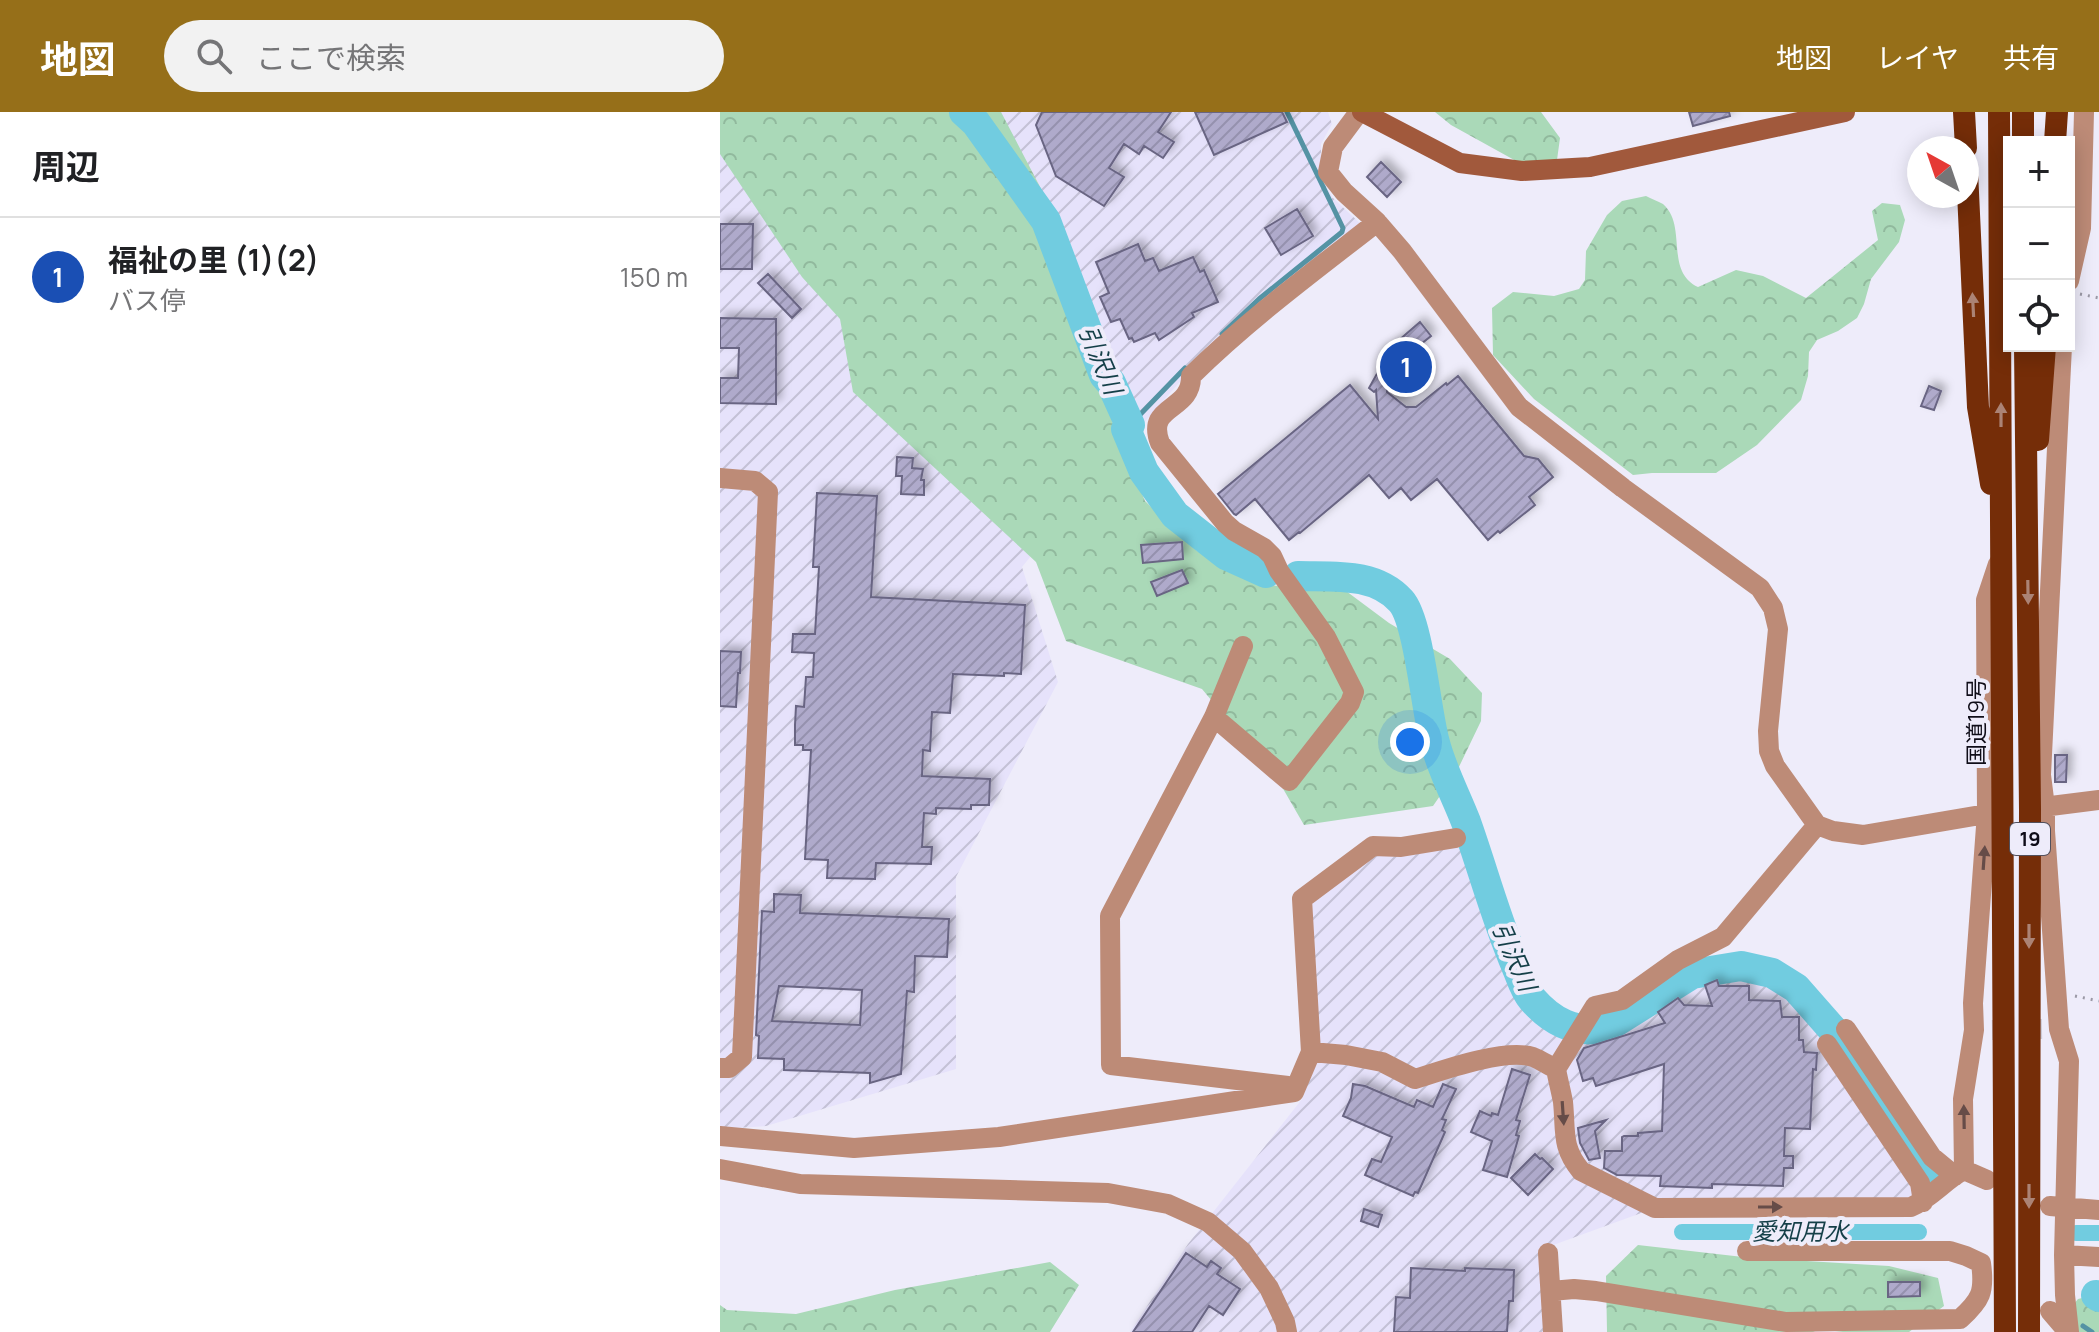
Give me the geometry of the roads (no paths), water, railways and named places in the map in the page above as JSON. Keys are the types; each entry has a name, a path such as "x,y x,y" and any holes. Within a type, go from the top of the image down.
{"highway":[{"path":"1964,112 1965,136"},
{"name":"国道19号","path":"1999,112 2002,549 1994,812 2005,1332"},
{"path":"2023,112 2023,136"},
{"path":"2055,136 2057,112"},
{"path":"1969,208 1978,407 2002,549"},
{"name":"19","path":"2025,352 2027,540 2038,808 2029,1332"},
{"path":"2027,540 2043,398 2045,352"}],"main road":[{"path":"1361,112 1460,163 1522,171 1590,167 1845,112"}],"street":[{"path":"1361,112 1333,147 1328,172 1402,251 1519,407 1760,588 1773,608 1778,629 1768,731 1769,751 1775,766 1817,825 1833,831 1863,835 1994,812 1973,1003 1983,1030 1963,1099 1960,1173 1923,1202 1911,1207 1655,1208 1581,1171 1565,1145 1556,1069 1595,1006 1622,1000 1678,960 1723,937 1817,825"},
{"path":"2074,280 2081,228 2084,112"},
{"path":"1214,717 1289,781 1350,703 1354,692 1326,637 1279,571 1272,556 1225,523 1160,443 1157,423 1184,397 1191,386 1191,376 1218,350 1377,222"},
{"path":"2062,352 2038,808 2045,831 2056,989 2050,1029 2069,1061 2058,1207 2069,1332"},
{"path":"720,478 755,481 768,492 742,1057 729,1068 720,1068"},
{"path":"1243,646 1214,717 1110,916 1111,1065 1296,1087"},
{"path":"2038,808 2099,800"},
{"path":"720,1136 854,1148 999,1137 1294,1092 1311,1052 1302,899 1373,846 1401,847 1456,838"},
{"path":"1846,1029 1932,1157 1960,1173 1987,1180"},
{"path":"1827,1044 1920,1183 1923,1202"},
{"path":"1311,1052 1382,1062 1415,1079 1459,1065 1509,1056 1532,1056 1556,1069"},
{"path":"720,1169 800,1184 1108,1193 1168,1204 1208,1222 1242,1251 1269,1288 1287,1332"},
{"path":"2058,1207 2099,1210"},
{"path":"1551,1291 1596,1291 1786,1322 1961,1326 1979,1301 1983,1275 1981,1263 1950,1251 1747,1251"},
{"path":"1548,1253 1553,1332"},
{"path":"2064,1255 2099,1257"},
{"path":"2050,1311 2069,1332"}],"waterway":[{"name":"引沢川","path":"964,112 976,123 1046,221 1104,375 1111,383 1130,425 1126,429 1144,472 1175,515 1226,555 1266,573"},
{"path":"1222,334 1259,299 1342,232 1343,228 1287,112"},
{"path":"1130,425 1185,368"},
{"name":"引沢川","path":"1298,576 1366,581 1379,585 1401,601 1413,627 1438,753 1466,822 1509,948 1527,992 1540,1007 1556,1020 1574,1028 1606,1028 1692,974 1741,966 1772,973 1796,988 1833,1030 1935,1181"},
{"name":"愛知用水","path":"1682,1232 1919,1232"},
{"name":"愛知用水","path":"2076,1233 2099,1233"},
{"path":"2083,1326 2092,1332"}],"tunnel":[{"path":"1992,1030 2042,1029"}],"place":[{"name":"福祉の里 (1)(2)","path":"1406,367"}]}
